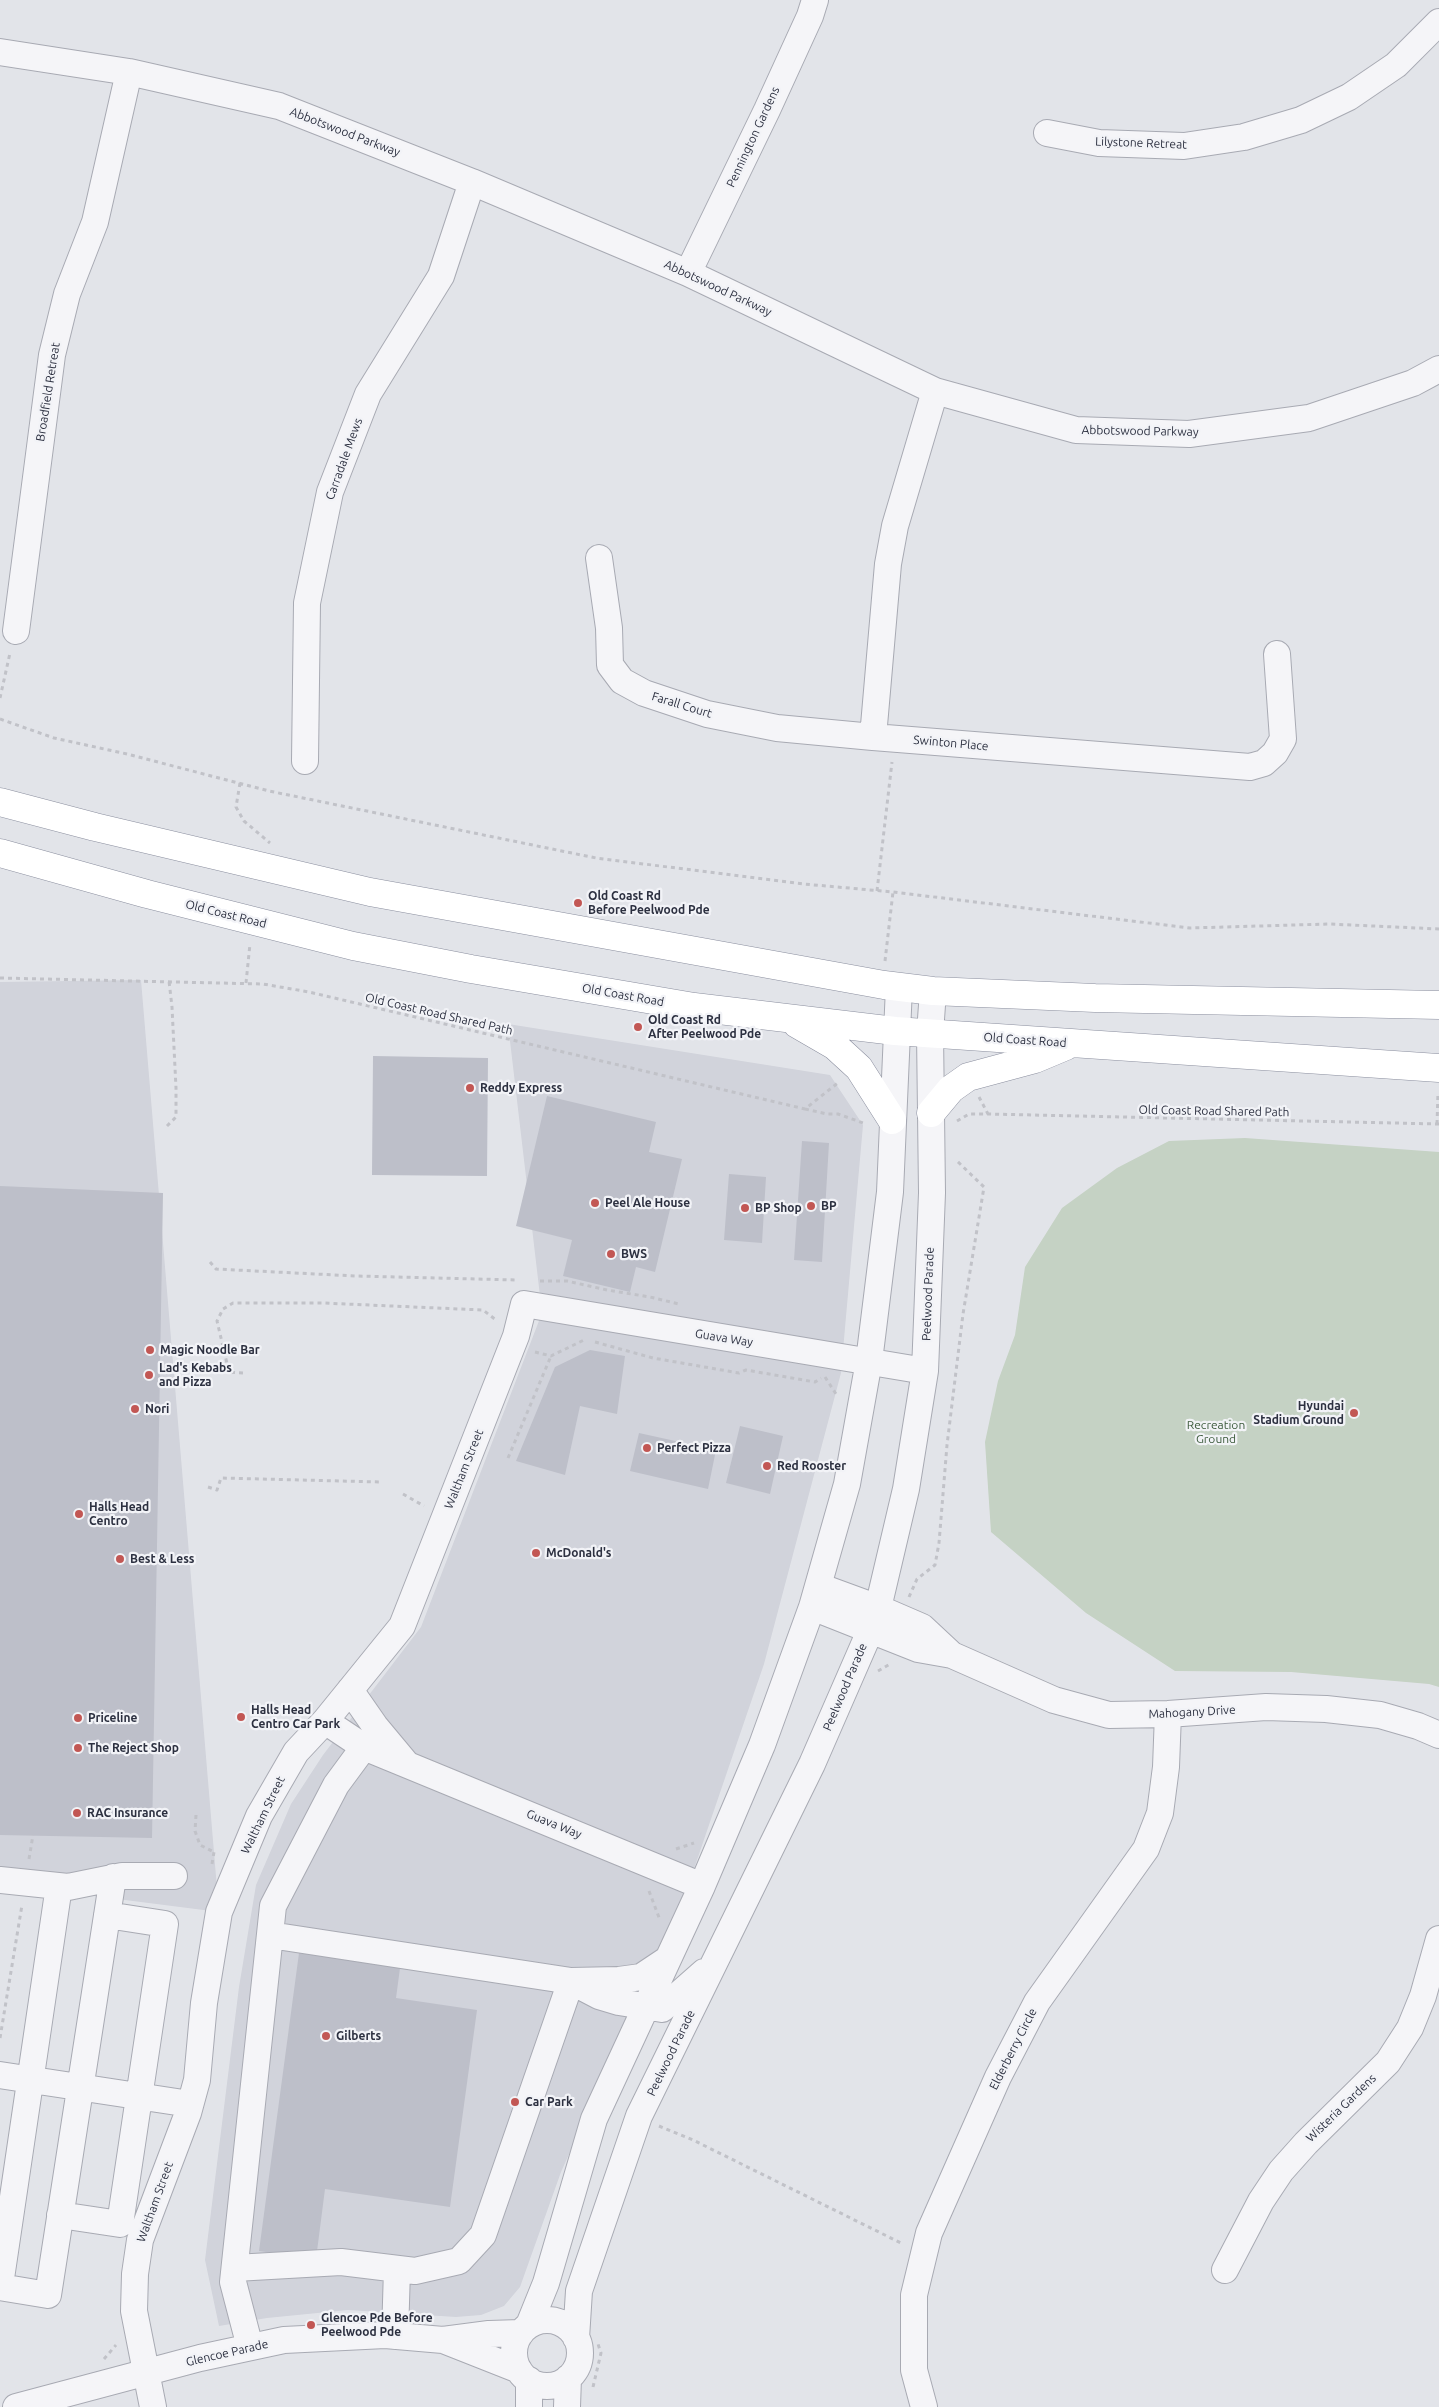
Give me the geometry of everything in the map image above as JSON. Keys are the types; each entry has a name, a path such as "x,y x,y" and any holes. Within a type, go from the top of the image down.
{"highway":[{"path":"0,802 95,827 370,892 899,987 1096,998 1439,1005"},
{"name":"Old Coast Road","path":"0,853 147,894 353,946 471,969 694,1007 930,1033 1439,1068"},
{"path":"788,1018 835,1046 859,1068 881,1120"},
{"path":"931,1113 952,1089 968,1077 1035,1059 1072,1044"}],"street":[{"name":"Pennington Gardens","path":"688,273 767,110 810,16 815,0"},
{"name":"Lilystone Retreat","path":"1047,133 1099,143 1184,146 1244,138 1301,120 1349,97 1396,65 1439,22"},
{"name":"Abbotswood Parkway","path":"0,52 129,72 279,106 472,182 688,273 935,391 1076,430 1188,434 1309,418 1413,383 1439,369"},
{"name":"Broadfield Retreat","path":"16,631 52,355 67,294 95,222 129,72"},
{"name":"Carradale Mews","path":"305,760 307,603 330,492 368,394 441,276 472,182"},
{"path":"884,737 888,564 895,526 935,391"},
{"name":"Farall Court","path":"599,558 609,628 610,665 622,681 644,693 707,714 777,728 884,737"},
{"name":"Swinton Place","path":"884,737 1250,767 1264,763 1275,753 1283,739 1276,654"},
{"path":"529,2407 524,2375 514,2353 515,2342 525,2329 546,2283 594,2119 702,1886 762,1745 815,1597 847,1484 869,1361 890,1192 881,1120 895,1030 899,987"},
{"name":"Peelwood Parade","path":"576,2338 579,2291 639,2116 812,1764 874,1619 906,1490 925,1371 932,1193 930,1033 933,990"},
{"name":"Guava Way","path":"522,1292 925,1371"},
{"name":"Waltham Street","path":"153,2407 134,2311 135,2274 140,2240 197,2080 204,2003 219,1912 227,1890 274,1788 296,1752 325,1722 402,1626 516,1336 522,1292"},
{"name":"Mahogany Drive","path":"815,1597 874,1619 922,1627 952,1655 1054,1700 1110,1715 1168,1714 1266,1707 1326,1709 1380,1716 1418,1726 1439,1735"},
{"name":"Guava Way","path":"350,1690 406,1763"},
{"name":"Elderberry Circle","path":"924,2407 914,2370 914,2295 929,2233 998,2077 1037,2002 1146,1849 1160,1813 1166,1767 1168,1714"},
{"name":"Guava Way","path":"325,1722 364,1747 702,1886"},
{"path":"250,2347 233,2282 273,1906 336,1785 364,1747"},
{"path":"13,1881 68,1887 113,1878 174,1876"},
{"path":"59,1886 0,2286 48,2295 113,1878"},
{"path":"60,2215 120,2224 165,1924 107,1915"},
{"path":"270,1935 571,1981 619,1980 641,1977 668,1959"},
{"name":"Wisteria Gardens","path":"1225,2270 1261,2201 1281,2171 1306,2143 1388,2062 1410,2028 1423,1996 1439,1939"},
{"path":"571,1981 599,1996 662,2009 717,1960"},
{"path":"235,2268 341,2262 415,2271 459,2260 483,2235 571,1981"},
{"path":"0,2075 190,2104"},
{"path":"395,2336 397,2269"},
{"path":"524,2375 538,2385 549,2386 568,2378 575,2370 579,2360 580,2349 570,2329 561,2323 550,2320 539,2321 525,2329"},
{"name":"Glencoe Parade","path":"16,2407 145,2372 284,2340 330,2336 395,2336 443,2340 525,2329"},
{"name":"Glencoe Parade","path":"443,2340 524,2375"},
{"path":"567,2407 568,2378"}],"path":[{"path":"0,698 16,631"},
{"path":"0,719 54,738 127,754 269,791 576,854 804,884 876,890 1190,928 1329,924 1439,928"},
{"path":"876,890 884,737"},
{"name":"Old Coast Road Shared Path","path":"0,978 263,984 308,992 827,1114 838,1114 868,1125 881,1120"},
{"path":"167,1126 176,1117 172,1007 169,981"},
{"path":"805,1108 840,1081"},
{"path":"1438,1124 1439,1084"},
{"name":"Old Coast Road Shared Path","path":"988,1114 1086,1118 1438,1124"},
{"path":"210,1262 216,1269 356,1276 522,1292"},
{"path":"538,1281 567,1280 607,1290 656,1298 684,1307"},
{"path":"217,1321 229,1372 243,1373"},
{"path":"508,1458 551,1356"},
{"path":"208,1487 217,1490 222,1478 380,1482"},
{"path":"403,1494 427,1508"},
{"path":"0,2038 13,1881 33,1835"},
{"path":"657,2125 694,2140 924,2254"}],"shaded area":[{"name":"Halls Head Centro","path":"141,980 219,1912 0,1884 0,982"},
{"path":"508,1024 830,1075 863,1125 841,1373 764,1664 684,1898 561,2172 520,2287 504,2306 481,2315 456,2317 348,2310 267,2318 219,2326 205,2260 239,1987 256,1885 291,1804 323,1755 421,1627 542,1313"}],"green space":[{"name":"Recreation Ground","path":"1245,1138 1439,1152 1439,1687 1429,1684 1291,1672 1175,1671 1086,1613 991,1532 985,1442 998,1381 1015,1335 1025,1267 1062,1208 1117,1168 1169,1141"}],"building":[{"path":"373,1056 488,1058 487,1176 372,1175"},
{"path":"547,1096 656,1122 649,1152 682,1159 655,1272 636,1267 630,1292 563,1276 572,1240 516,1226"},
{"path":"802,1141 829,1143 822,1262 794,1260"},
{"name":"BP Shop","path":"729,1174 766,1177 762,1243 724,1240"},
{"name":"Halls Head Centro","path":"0,1186 163,1193 152,1838 0,1835"},
{"path":"590,1350 625,1356 617,1414 580,1406 565,1475 516,1461 555,1367"},
{"path":"740,1426 783,1436 770,1494 726,1483"},
{"path":"639,1433 716,1450 708,1489 630,1471"},
{"path":"299,1953 400,1968 396,1998 477,2010 450,2207 325,2189 316,2259 259,2251"}],"place":[{"name":"Old Coast Rd Before Peelwood Pde","path":"578,903"},
{"name":"Old Coast Rd After Peelwood Pde","path":"638,1027"},
{"name":"Reddy Express","path":"470,1088"},
{"name":"Peel Ale House","path":"595,1203"},
{"name":"BP","path":"811,1206"},
{"name":"BP Shop","path":"745,1208"},
{"name":"BWS","path":"611,1254"},
{"name":"Magic Noodle Bar","path":"150,1350"},
{"name":"Lad's Kebabs and Pizza","path":"149,1375"},
{"name":"Nori","path":"135,1409"},
{"name":"Hyundai Stadium Ground","path":"1354,1413"},
{"name":"Perfect Pizza","path":"647,1448"},
{"name":"Red Rooster","path":"767,1466"},
{"name":"Halls Head Centro","path":"79,1514"},
{"name":"McDonald's","path":"536,1553"},
{"name":"Best & Less","path":"120,1559"},
{"name":"Halls Head Centro Car Park","path":"241,1717"},
{"name":"Priceline","path":"78,1718"},
{"name":"The Reject Shop","path":"78,1748"},
{"name":"RAC Insurance","path":"77,1813"},
{"name":"Gilberts","path":"326,2036"},
{"name":"Car Park","path":"515,2102"},
{"name":"Glencoe Pde Before Peelwood Pde","path":"311,2325"}]}
